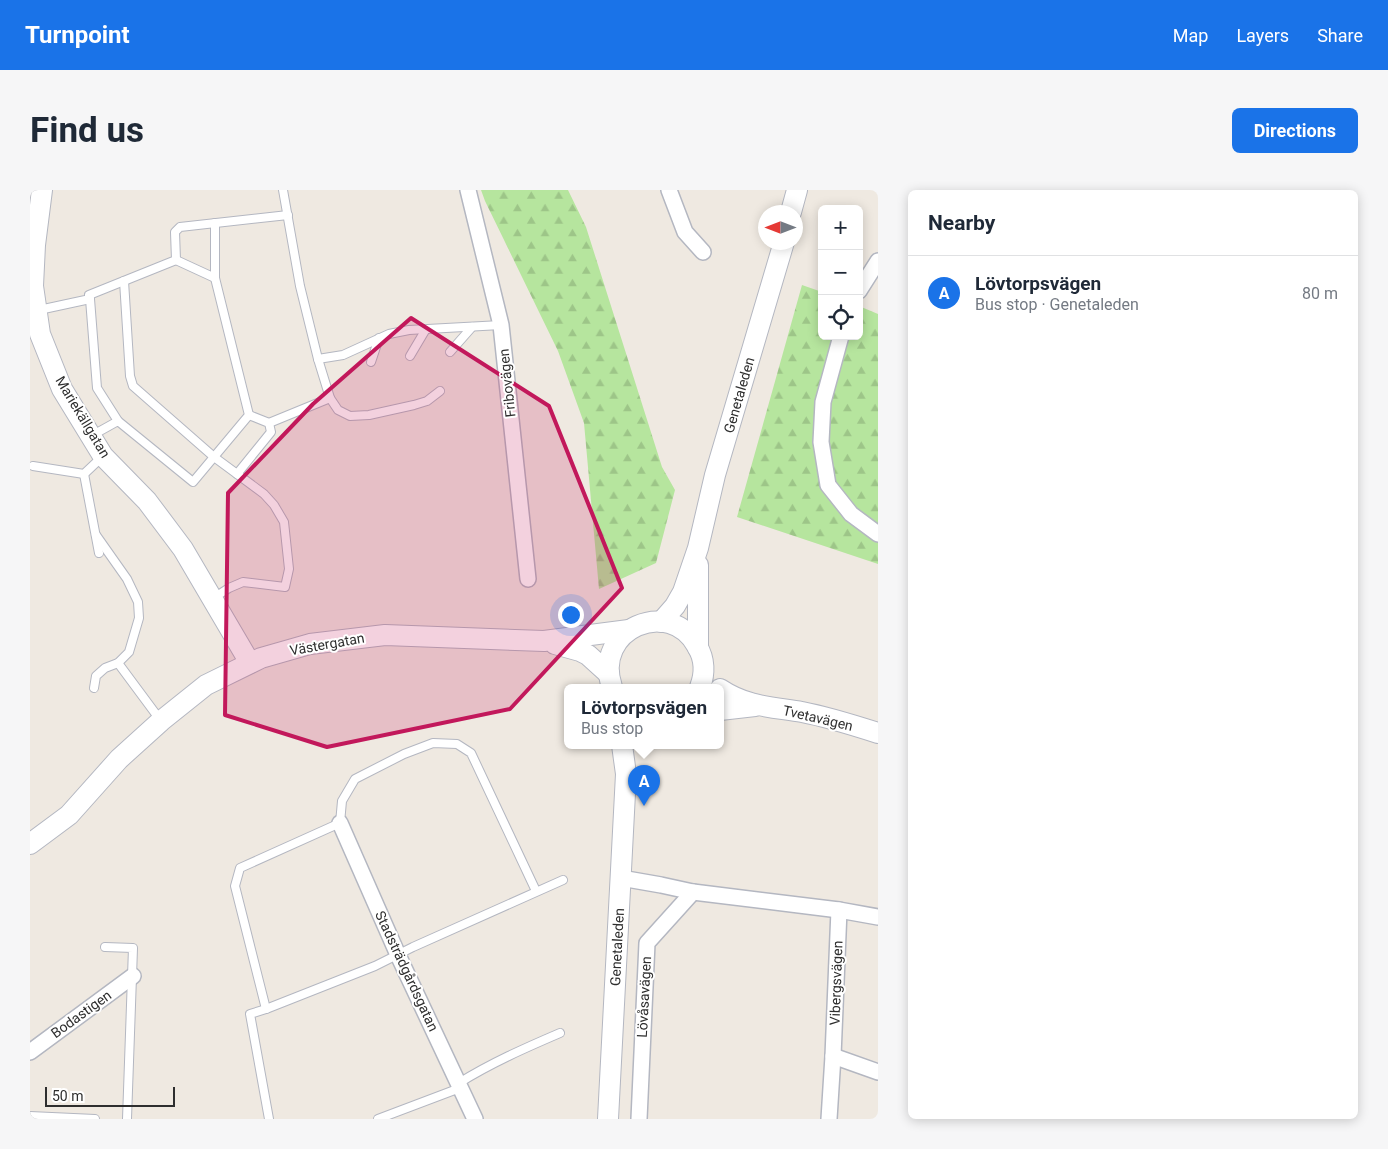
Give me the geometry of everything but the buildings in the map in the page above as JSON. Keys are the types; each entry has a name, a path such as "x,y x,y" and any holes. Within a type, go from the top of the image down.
{"main road":[{"name":"Mariekällgatan","path":"42,190 34,245 33,286 40,334 62,388 104,456 147,500 183,549 250,663"},
{"path":"793,205 797,190"},
{"name":"Genetaleden","path":"661,622 675,606 683,592 698,548 715,475 782,250"},
{"name":"Genetaleden","path":"698,548 698,648 702,656 701,680"},
{"path":"661,622 669,623 683,630 698,648"},
{"name":"Västergatan","path":"30,844 69,815 119,759 160,721 206,685 261,658 310,644 385,635 544,642 629,630 644,623 661,622"},
{"path":"610,680 609,665 613,649 629,630"},
{"name":"Västergatan","path":"544,642 580,651 595,660 610,680"},
{"name":"Tvetavägen","path":"724,692 757,706"},
{"name":"Tvetavägen","path":"724,710 757,706 803,712 878,733"},
{"name":"Genetaleden","path":"608,1119 626,774 623,749"},
{"name":"Genetaleden","path":"626,774 635,749"}],"street":[{"name":"Fribovägen","path":"468,190 501,325 528,579"},
{"path":"668,190 685,232 703,252"},
{"path":"863,285 878,261"},
{"path":"840,340 823,402 821,442 828,485 851,514 878,534"},
{"name":"Stadsträdgårdsgatan","path":"340,822 398,955 475,1119"},
{"path":"621,878 661,884 693,892 839,910 878,917"},
{"name":"Lövåsavägen","path":"638,1119 647,943 693,892"},
{"name":"Vibergsvägen","path":"829,1119 839,910"},
{"name":"Bodastigen","path":"30,1052 133,976"},
{"path":"833,1056 878,1072"}],"lane":[{"path":"283,190 300,286 318,359 330,398 338,410 350,416 369,415 427,401 440,391"},
{"path":"176,260 175,232 180,226 288,215"},
{"path":"215,223 215,278 249,415"},
{"path":"215,278 176,260 89,295 97,388 118,421 192,482 249,415"},
{"path":"124,281 130,376 133,386 214,457 264,494 274,505 284,522 289,569 285,587 243,582 212,599"},
{"path":"37,311 90,300"},
{"path":"318,359 343,355 389,334 409,330 501,325"},
{"path":"450,352 472,327"},
{"path":"410,356 426,329"},
{"path":"371,362 379,338"},
{"path":"249,415 269,424 330,398"},
{"path":"91,436 118,421"},
{"path":"237,474 271,432 269,424"},
{"path":"84,474 104,456"},
{"path":"32,466 84,474"},
{"path":"84,474 99,553"},
{"path":"94,688 96,676 105,668 118,663 129,652 140,618 138,602 127,579 96,535"},
{"path":"118,663 160,721"},
{"path":"266,1009 235,886 240,868 340,822 342,801 355,779 404,754 433,743 456,744 471,753 536,891"},
{"path":"269,1119 250,1014 375,966 563,880"},
{"path":"105,947 133,948 127,1119"},
{"path":"378,1119 459,1086 484,1068 514,1052 560,1033"},
{"path":"30,1116 95,1119"}],"highlighted area":[{"path":"411,318 549,406 622,588 510,709 327,747 225,715 228,493 313,404"}],"green space":[{"path":"481,190 568,190 586,227 662,467 675,490 656,563 599,589 584,423 558,351"},
{"path":"802,285 818,291 818,340 863,340 863,308 878,314 878,564 737,517"}],"place":[{"name":"Lövtorpsvägen","path":"644,806"}]}
